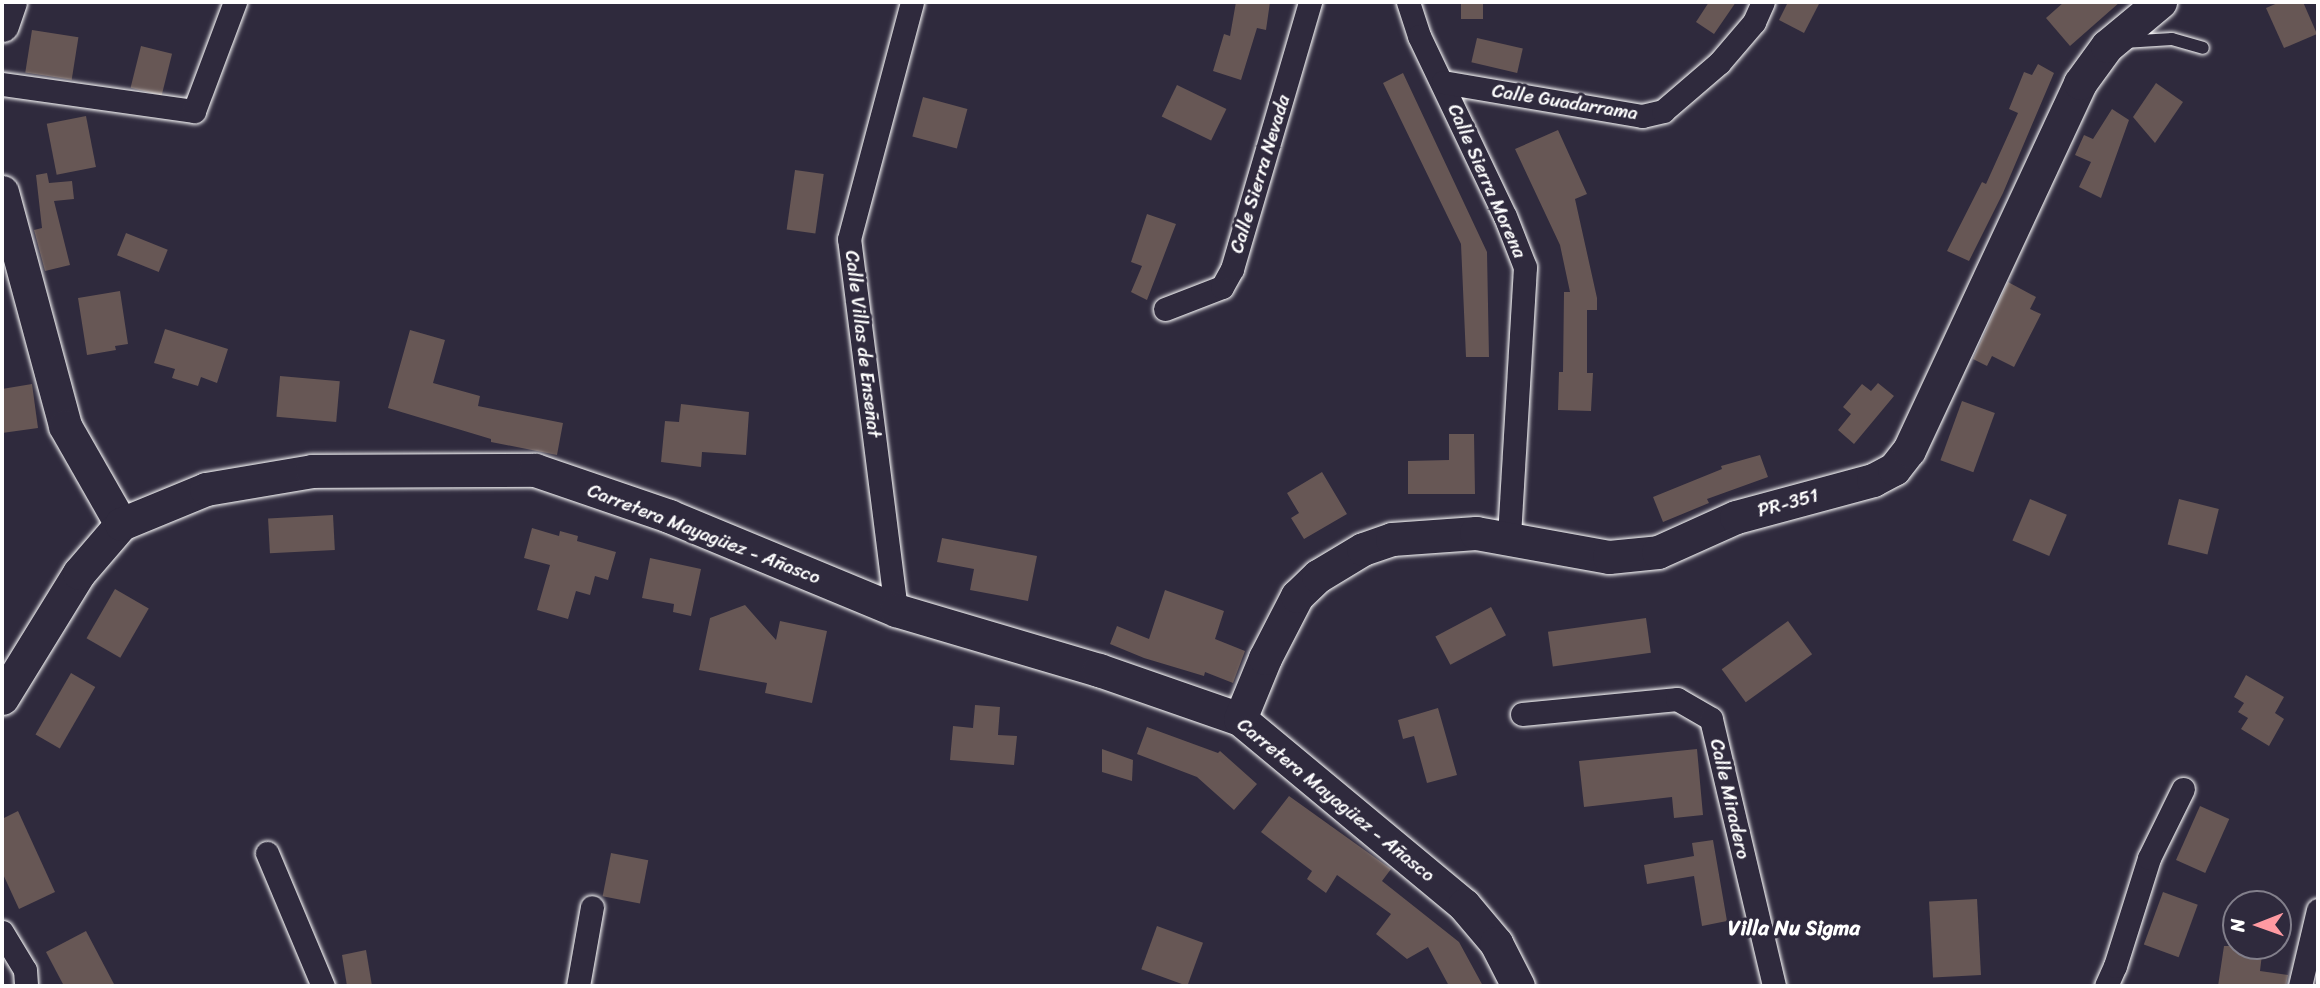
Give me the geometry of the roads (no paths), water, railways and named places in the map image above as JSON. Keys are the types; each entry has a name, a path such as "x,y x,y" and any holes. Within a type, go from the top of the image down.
{"main road":[{"path":"2,25 10,2"},
{"name":"PR-351","path":"1240,719 1265,658 1297,596 1328,569 1363,549 1392,539 1476,533 1609,557 1658,552 1736,517 1873,480 1894,468 1909,450 2080,83 2107,46 2160,2"},
{"path":"2,192 65,426 121,524 79,573 2,698"},
{"name":"Carretera Mayagüez - Añasco","path":"121,524 206,489 312,471 535,470 669,516 896,610 1099,670 1240,719 1464,905 1496,943 1518,986"}],"street":[{"path":"2,84 194,111 235,2"},
{"name":"Calle Villas de Enseñat","path":"896,610 849,239 912,2"},
{"name":"Calle Sierra Nevada","path":"1165,309 1222,287 1232,268 1310,2"},
{"name":"Calle Sierra Morena","path":"1408,2 1419,36 1505,216 1525,267 1509,537"},
{"name":"Calle Guadarrama","path":"1443,82 1642,116 1663,111 1719,63 1754,22 1763,2"},
{"name":"Calle Miradero","path":"1522,714 1677,699 1711,719 1774,986"},
{"path":"2106,986 2115,966 2148,858 2183,789"},
{"path":"267,853 324,986"},
{"path":"578,986 592,907"},
{"path":"2300,986 2318,910"},
{"path":"2,932 25,970 26,986"}],"lane":[{"path":"2107,46 2156,38 2192,43 2203,48"}],"district":[{"name":"Villa Nu Sigma","path":"1794,928"}]}
